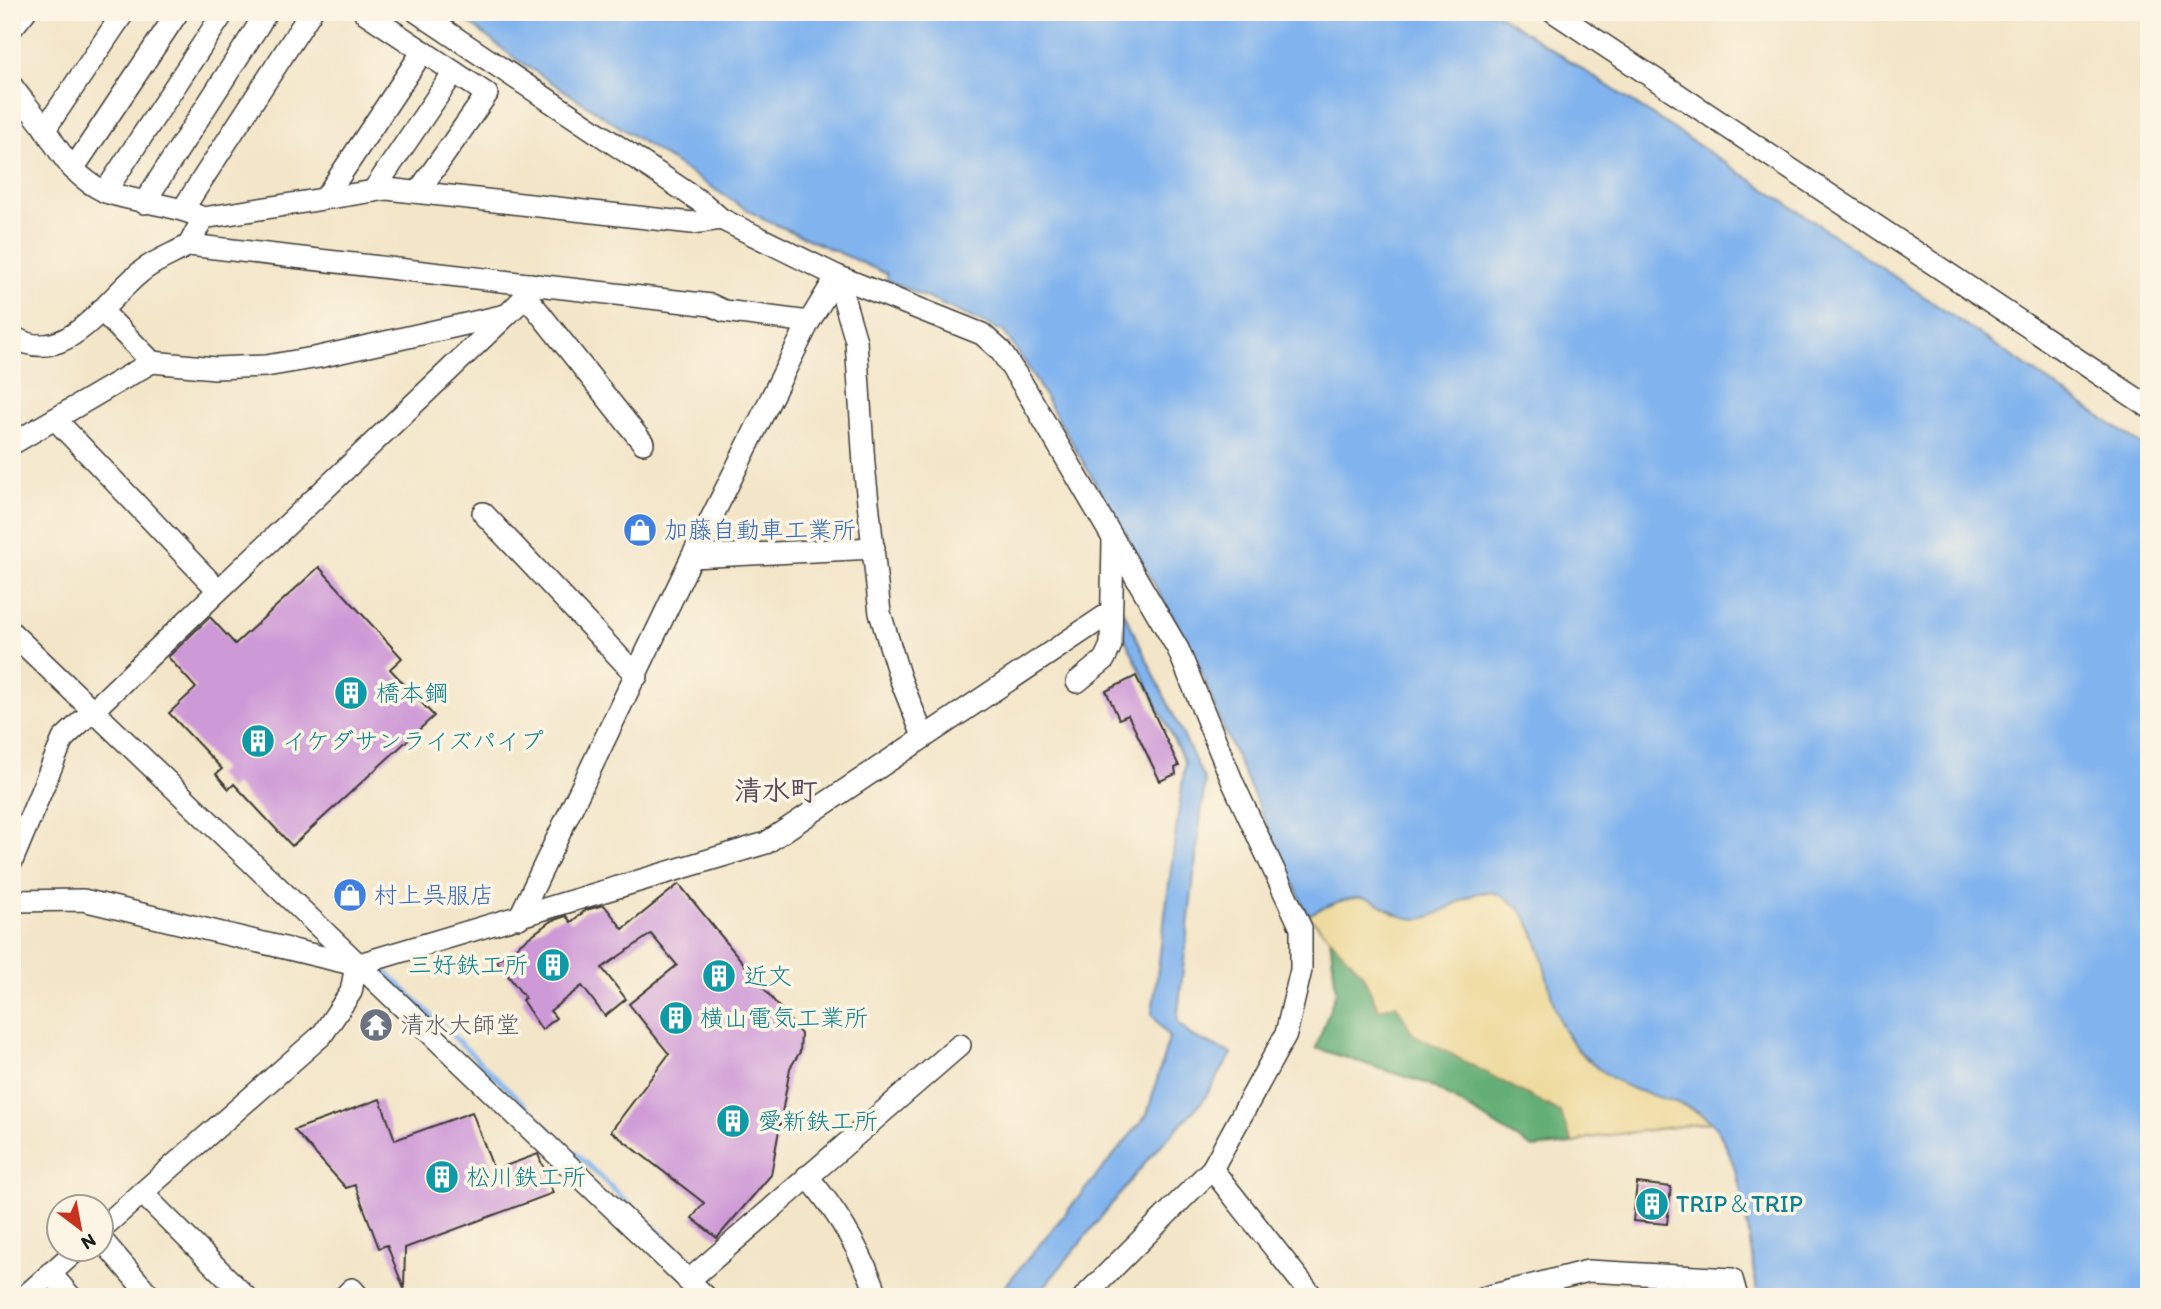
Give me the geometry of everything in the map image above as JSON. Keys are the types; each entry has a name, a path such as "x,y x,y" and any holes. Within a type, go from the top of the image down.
{"street":[{"path":"12,28 25,12"},
{"path":"45,129 124,12"},
{"path":"73,169 178,12"},
{"path":"105,192 224,12"},
{"path":"144,203 267,12"},
{"path":"183,209 311,12"},
{"path":"364,12 487,94 418,192"},
{"path":"416,12 704,204 721,219 837,276 982,334 1000,350 1178,649 1233,783 1301,928 1301,970 1286,1034 1212,1168 1084,1297"},
{"path":"1554,12 2149,407"},
{"path":"325,198 423,51"},
{"path":"373,191 454,72"},
{"path":"16,101 45,129 73,169 105,192 144,203 183,209 203,218 373,191 418,192 692,223 721,219"},
{"path":"12,336 32,343 55,344 68,339 145,269 189,245 203,218"},
{"path":"189,245 528,290 711,304 724,311 809,322"},
{"path":"519,918 692,557 809,322 837,276"},
{"path":"837,276 856,341 864,465 880,613 923,736"},
{"path":"12,861 63,739 508,314 528,290"},
{"path":"528,290 643,443"},
{"path":"101,310 152,362"},
{"path":"12,444 152,362 215,368 266,366 319,357 508,314"},
{"path":"55,419 218,590"},
{"path":"483,513 637,676"},
{"path":"1077,682 1104,660 1111,645 1113,540"},
{"path":"692,557 874,548"},
{"path":"12,901 83,900 356,965 766,843 1111,612"},
{"path":"12,633 706,1297"},
{"path":"116,1216 322,1035 351,992 356,965"},
{"path":"688,1281 960,1045"},
{"path":"1212,1168 1313,1297"},
{"path":"807,1176 830,1203 861,1252 878,1297"},
{"path":"142,1193 246,1297"},
{"path":"116,1256 151,1297"},
{"path":"24,1297 61,1264"},
{"path":"1486,1297 1588,1271 1732,1279 1737,1297"},
{"path":"50,1273 71,1297"},
{"path":"344,1297 352,1289 359,1297"}],"green space":[{"path":"1330,937 1362,973 1379,1010 1396,1004 1530,1096 1561,1112 1573,1144 1533,1148 1428,1084 1316,1048 1336,991"}],"sand":[{"path":"1477,893 1499,894 1514,903 1526,918 1535,937 1562,1023 1570,1040 1584,1057 1618,1080 1676,1102 1712,1122 1588,1138 1573,1144 1560,1112 1413,1034 1396,1004 1379,1010 1362,973 1308,915 1341,900 1368,898 1394,914 1426,915"}],"water":[{"path":"455,12 1495,12 1788,204 2149,450 2149,1297 1758,1297 1739,1183 1724,1141 1706,1117 1686,1106 1641,1092 1614,1080 1579,1050 1562,1026 1554,1006 1538,942 1517,907 1500,895 1490,892 1469,896 1438,913 1417,919 1401,916 1370,899 1361,898 1343,900 1308,915 1224,730 1192,649 1026,364 1004,332 887,280 887,274 763,219 513,57"},
{"path":"1124,612 1205,781 1177,1021 1190,1035 1232,1054 1202,1102 1149,1158 1036,1297 996,1297 1147,1115 1169,1038 1152,1014 1185,763 1119,626"}],"building":[{"path":"319,567 402,658 390,669 434,716 292,846 234,784 229,789 216,774 222,769 169,713 196,688 168,657 210,617 235,644"},
{"path":"1136,676 1179,766 1175,768 1176,774 1160,781 1128,715 1119,719 1106,691"},
{"path":"679,884 801,1034 800,1052 790,1068 771,1175 717,1238 692,1218 704,1203 611,1131 669,1054 629,1004 677,965 651,934 602,968 626,999 605,1016 582,986 550,1011 556,1018 542,1030 522,1000 525,998 497,961 551,921 566,916 571,922 586,910 604,905 623,929"},
{"name":"松川鉄工所","path":"380,1099 395,1140 472,1112 494,1170 538,1154 553,1193 405,1248 404,1289 387,1245 379,1248 355,1185 346,1188 294,1130"},
{"name":"TRIP＆TRIP","path":"1637,1183 1671,1187 1667,1224 1633,1221"}],"waterway":[{"path":"384,970 551,1130"},
{"path":"574,1152 695,1266"},
{"path":"704,1276 726,1297"}],"place":[{"name":"加藤自動車工業所","path":"640,530"},
{"name":"橋本鋼","path":"351,693"},
{"name":"イケダサンライズパイプ","path":"258,741"},
{"name":"村上呉服店","path":"350,895"},
{"name":"三好鉄工所","path":"553,965"},
{"name":"近文","path":"719,976"},
{"name":"横山電気工業所","path":"676,1018"},
{"name":"清水大師堂","path":"376,1025"},
{"name":"愛新鉄工所","path":"733,1121"},
{"name":"松川鉄工所","path":"442,1177"},
{"name":"TRIP＆TRIP","path":"1652,1204"}],"district":[{"name":"清水町","path":"776,790"}]}
